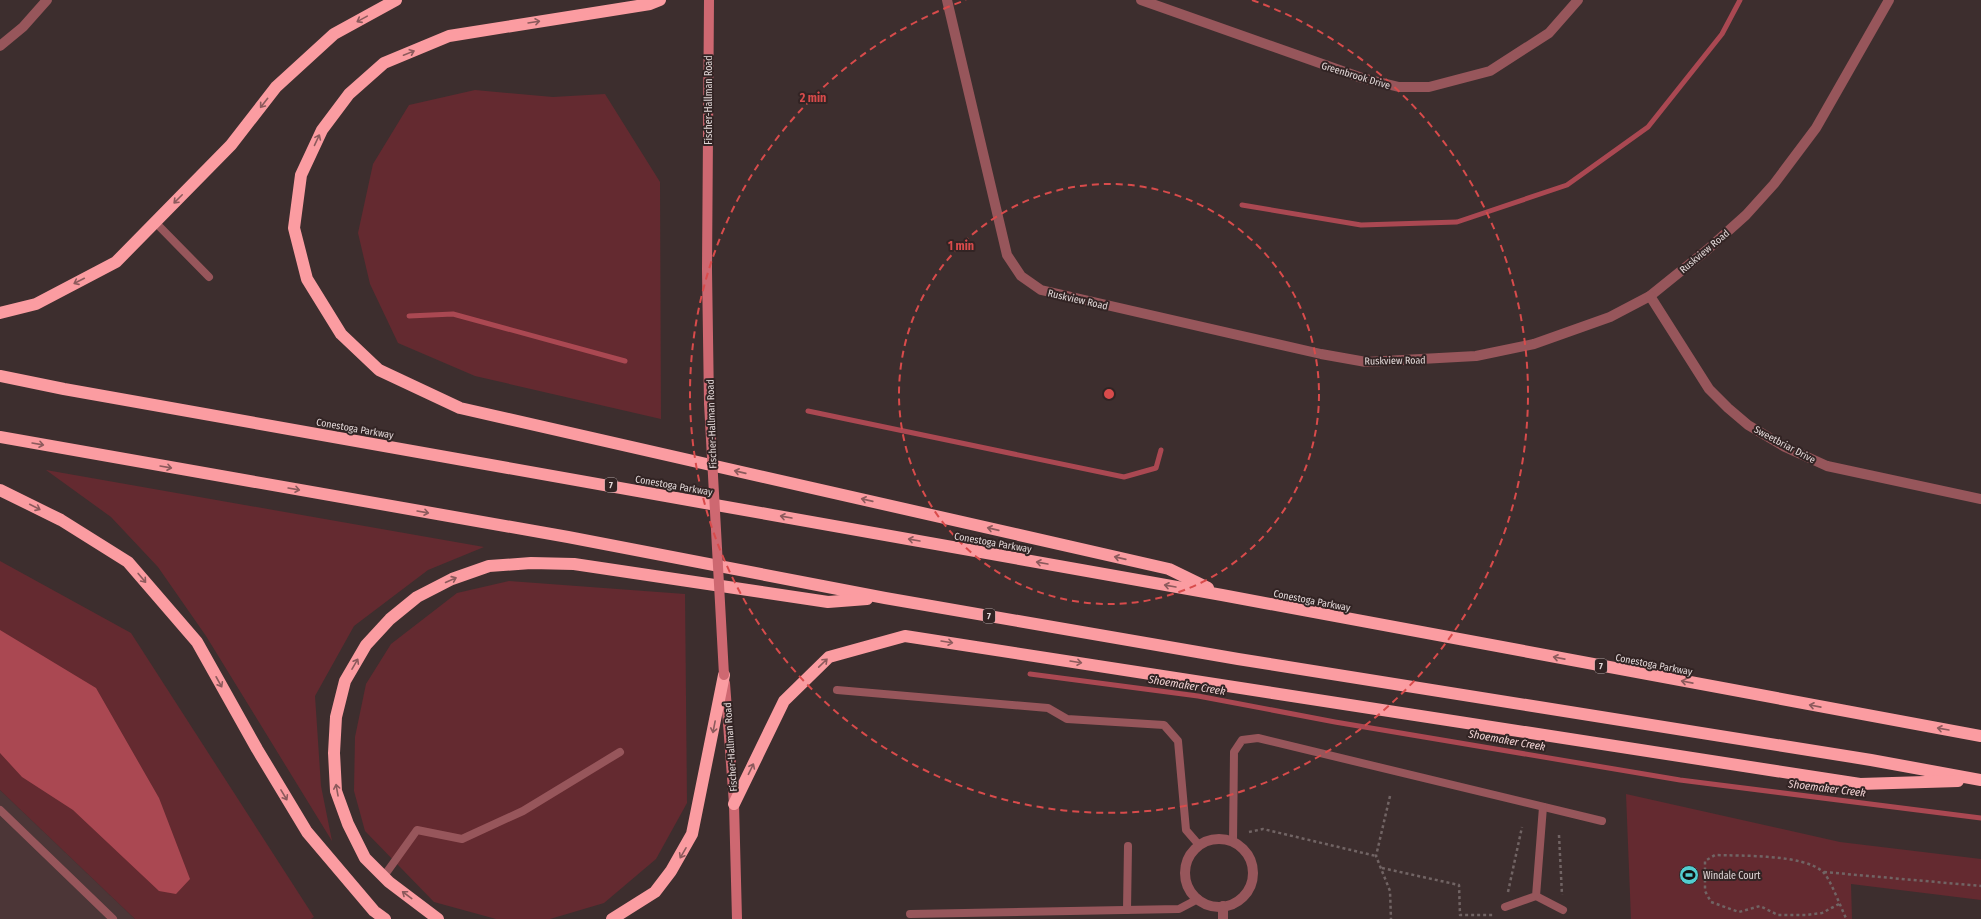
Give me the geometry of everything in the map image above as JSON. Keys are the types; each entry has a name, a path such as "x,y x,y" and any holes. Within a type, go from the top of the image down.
{"highway":[{"path":"0,313 36,304 116,262 231,145 276,87 334,34 396,0"},
{"path":"660,0 650,4 449,36 384,63 349,94 322,130 301,175 294,228 307,279 341,334 379,370 460,408 1169,569 1222,595"},
{"name":"Conestoga Parkway","path":"0,376 64,390 1222,595 1981,736"},
{"name":"7","path":"0,437 568,537 885,598 1230,658 1863,758 1981,780"},
{"path":"0,490 61,520 128,562 197,642 257,749 307,832 374,911 385,919"},
{"path":"438,919 384,876 365,858 348,824 336,791 334,753 336,717 345,681 366,645 390,619 417,597 452,579 489,566 531,563 574,564 828,602 885,598"},
{"path":"734,804 784,701 829,658 905,636 1860,784 1981,780"},
{"path":"612,919 655,892 671,871 692,834 724,675"}],"main road":[{"name":"Fischer-Hallman Road","path":"709,0 707,270 709,403 724,675 734,804 736,919"}],"street":[{"path":"0,46 23,27 47,0"},
{"name":"Ruskview Road","path":"947,0 1007,255 1021,276 1040,290 1313,352 1366,362 1476,356 1534,344 1610,317 1650,296 1707,250 1746,215 1774,184 1816,128 1889,0"},
{"name":"Greenbrook Drive","path":"1141,0 1362,78 1399,88 1429,87 1490,71 1549,33 1578,0"},
{"name":"Sweetbriar Drive","path":"1650,296 1709,389 1748,425 1786,447 1827,466 1981,499"},
{"path":"1221,839 1232,842 1242,848 1249,856 1253,878 1243,897 1234,903 1223,906 1214,906 1198,899 1191,891 1185,872 1190,857 1200,845 1210,840 1221,839"},
{"path":"1223,906 1223,919"}],"lane":[{"path":"155,222 209,277"},
{"path":"837,690 1048,708 1066,719 1164,725 1178,741 1186,830 1200,845"},
{"path":"1232,842 1234,752 1242,740 1258,738 1602,821"},
{"path":"384,876 418,830 462,839 523,811 620,752"},
{"path":"1536,896 1543,807"},
{"path":"0,810 113,919"},
{"path":"1127,910 1128,846"},
{"path":"1505,907 1536,896 1563,910"},
{"path":"910,914 1179,909 1198,899"}],"path":[{"path":"1390,796 1376,856 1390,891 1391,919"},
{"path":"1382,868 1459,885 1460,915 1500,915 1505,907 1522,827"},
{"path":"1249,832 1263,829 1376,856"},
{"path":"1559,835 1563,910"},
{"path":"1839,904 1822,913 1806,915 1778,915 1760,906 1739,912 1711,902 1705,891 1705,861 1715,855 1798,860 1813,865 1824,872 1981,886"},
{"path":"1824,872 1846,919"}],"shaded area":[{"path":"475,90 553,97 605,94 660,182 661,419 475,376 398,343 370,284 358,233 373,164 409,105"},
{"path":"46,470 484,547 428,570 354,626 315,696 321,786 332,841 206,636 158,567 111,517"},
{"path":"0,561 131,633 314,917 311,919 135,919 0,790"},
{"path":"509,581 685,594 687,803 656,859 604,903 550,919 496,919 434,902 365,831 354,791 355,737 366,684 391,644 457,593"},
{"path":"0,630 96,688 159,798 190,879 176,894 159,891 73,810 22,777 0,753"},
{"path":"0,790 135,919 0,919"},
{"path":"1626,794 1840,842 1981,859 1981,900 1851,884 1852,919 1631,919"}],"waterway":[{"path":"1242,205 1361,225 1457,222 1567,185 1648,127 1722,34 1740,0"},
{"path":"409,316 453,314 625,361"},
{"path":"808,411 1124,477 1156,468 1161,450"},
{"name":"Shoemaker Creek","path":"1030,674 1198,696 1335,722 1680,780 1981,818"}],"place":[{"name":"Windale Court","path":"1689,875"}]}
